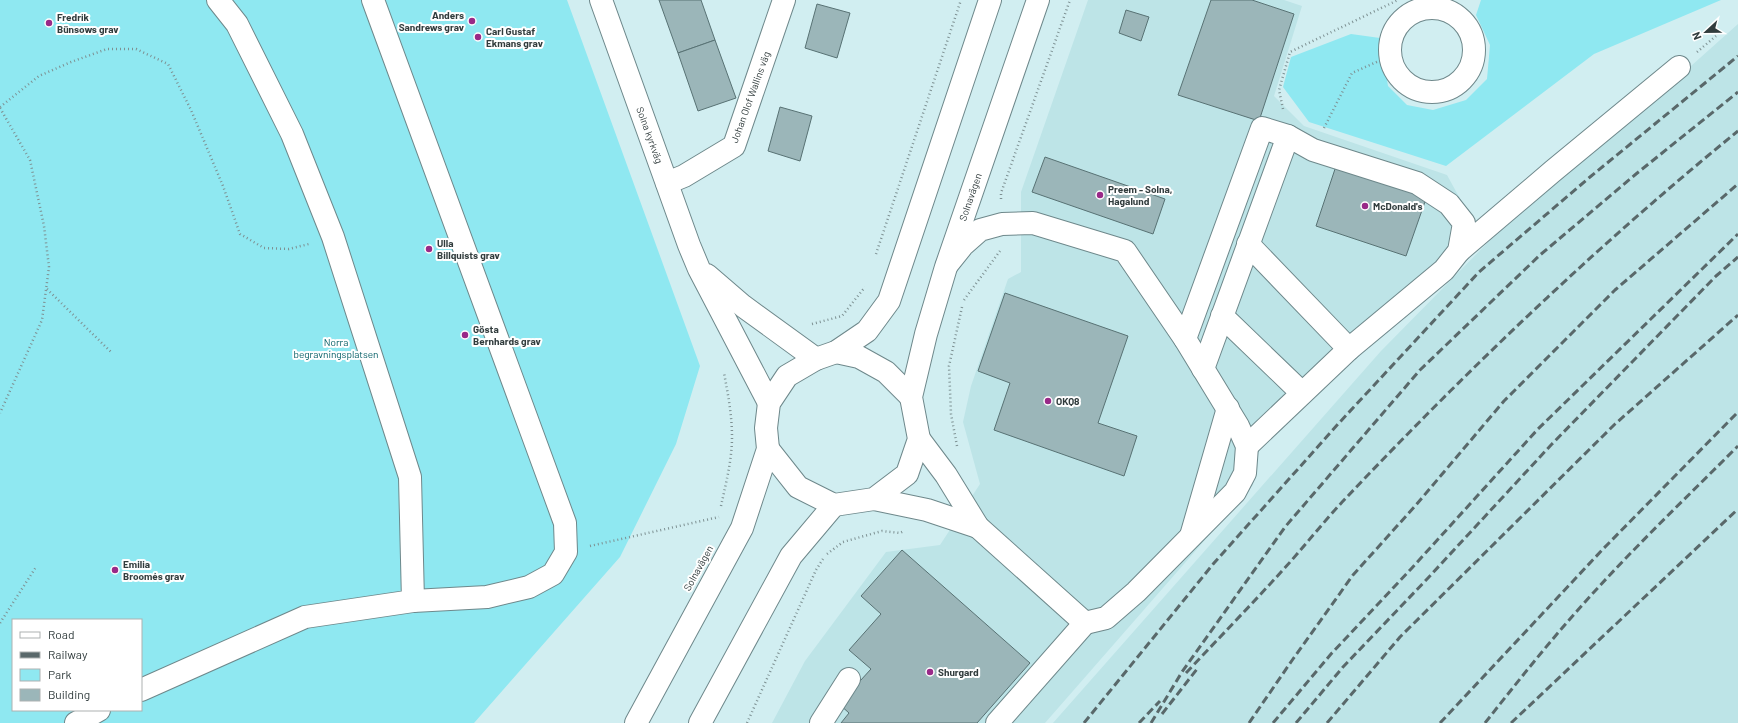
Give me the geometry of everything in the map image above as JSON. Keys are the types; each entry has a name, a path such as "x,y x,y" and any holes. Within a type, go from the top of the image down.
{"main road":[{"path":"218,0 236,24 292,134 333,237 410,477 413,601"},
{"path":"142,690 305,617 413,601 487,597 529,587 553,574 566,552 565,523 373,0"},
{"name":"Solna kyrkväg","path":"601,0 699,269 769,403"},
{"name":"Johan Olof Wallins väg","path":"667,183 684,176 734,146 784,0"},
{"name":"Solnavägen","path":"636,723 742,528 768,449 766,428 769,403 787,376 816,359 836,352 867,331 889,301 990,0"},
{"name":"Solnavägen","path":"834,505 874,499 907,474 919,439 911,397 926,334 946,267 1038,0"},
{"path":"1447,5 1462,20 1471,33 1474,42 1473,57 1468,71 1463,78 1451,87 1434,92 1420,90 1407,83 1397,73 1390,56 1390,42 1400,22 1412,12 1447,5"},
{"path":"1247,446 1349,349 1444,270 1459,251 1553,170 1679,67"},
{"path":"1185,339 1262,128 1288,136 1313,150 1417,183 1449,204 1464,223 1459,251"},
{"path":"1203,369 1288,136"},
{"path":"946,267 963,245 980,230 1002,224 1033,223 1125,251 1185,339 1228,408 1247,446 1245,473 1235,492 1136,592 1106,618 1085,623 997,723"},
{"path":"1248,244 1349,349"},
{"name":"Solna kyrkväg","path":"699,269 749,311 816,359"},
{"path":"1222,316 1302,393"},
{"path":"836,352 859,357 886,372 911,397"},
{"path":"1190,538 1228,408"},
{"path":"919,439 946,475 978,527 1085,623"},
{"path":"700,723 791,556 834,505 798,487 768,449"},
{"path":"874,499 927,510 978,527"},
{"path":"821,723 849,679"},
{"path":"76,723 97,711"}],"path":[{"path":"875,259 961,0"},
{"path":"1288,136 1279,90 1290,52 1398,0"},
{"path":"0,413 42,320 49,267 44,226 30,160 0,108 39,76 70,62 107,49 136,49 168,64 191,110 223,186 240,234 264,248 289,249 333,237"},
{"path":"1313,150 1352,73 1390,56"},
{"path":"806,325 842,316 865,289 867,281"},
{"path":"46,288 111,352"},
{"path":"718,524 729,469 732,437 730,405 724,372"},
{"path":"747,723 816,570 826,555 843,542 882,531 900,533 915,526 927,510"},
{"path":"566,552 719,517"},
{"path":"0,623 36,567"}],"shaded area":[{"path":"1088,0 1284,0 1302,6 1274,96 1304,126 1447,175 1481,237 1261,439 1253,485 1045,723 772,723 805,661 886,552 940,545 980,484 963,422 971,386 1008,279 1021,272 1021,192"},
{"path":"1738,24 1738,723 1053,723 1381,351 1507,223 1654,99"}],"green space":[{"name":"Norra begravningsplatsen","path":"0,0 567,0 700,366 676,444 620,557 474,723 0,723"},
{"path":"1481,0 1721,0 1594,54 1446,166 1309,122 1283,87 1291,57 1351,34 1380,38 1388,86 1407,105 1433,110 1466,100 1487,79 1490,45 1476,15"}],"building":[{"path":"659,0 701,0 715,40 678,53"},
{"path":"1211,0 1252,0 1294,14 1259,121 1178,95"},
{"path":"817,4 850,13 837,58 805,48"},
{"path":"1126,10 1149,17 1141,41 1119,33"},
{"path":"715,40 736,98 698,111 678,53"},
{"path":"780,107 812,116 800,161 768,151"},
{"path":"1045,157 1165,199 1153,234 1032,192"},
{"path":"1336,166 1427,196 1406,256 1316,226"},
{"path":"1005,293 1128,336 1098,423 1137,436 1124,476 994,430 1010,383 978,371"},
{"path":"902,550 1030,663 977,723 841,723 849,713 839,704 871,669 849,650 881,614 861,596"}],"railway":[{"path":"1084,723 1214,563 1339,423 1479,272 1590,177 1738,56"},
{"path":"1151,723 1182,672 1285,527 1420,370 1540,255 1636,174 1738,92"},
{"path":"1186,673 1282,571 1346,498 1487,355 1536,308 1635,218 1738,131"},
{"path":"1249,723 1353,575 1416,505 1504,401 1615,290 1738,184"},
{"path":"1273,723 1331,654 1411,569 1538,429 1738,234"},
{"path":"1296,723 1343,667 1551,445 1716,276 1738,257"},
{"path":"1327,723 1400,637 1614,425 1738,315"},
{"path":"1440,723 1604,548 1738,412"},
{"path":"1485,723 1542,652 1596,589 1738,446"},
{"path":"1511,723 1738,509"},
{"path":"1162,714 1197,669"},
{"path":"1139,723 1160,701"}],"place":[{"name":"Anders Sandrews grav","path":"472,21"},
{"name":"Fredrik Bünsows grav","path":"49,23"},
{"name":"Carl Gustaf Ekmans grav","path":"478,37"},
{"name":"Preem - Solna, Hagalund","path":"1100,195"},
{"name":"McDonald's","path":"1365,206"},
{"name":"Ulla Billquists grav","path":"429,249"},
{"name":"Gösta Bernhards grav","path":"465,335"},
{"name":"OKQ8","path":"1048,401"},
{"name":"Emilia Broomés grav","path":"115,570"},
{"name":"Shurgard","path":"930,672"}]}
